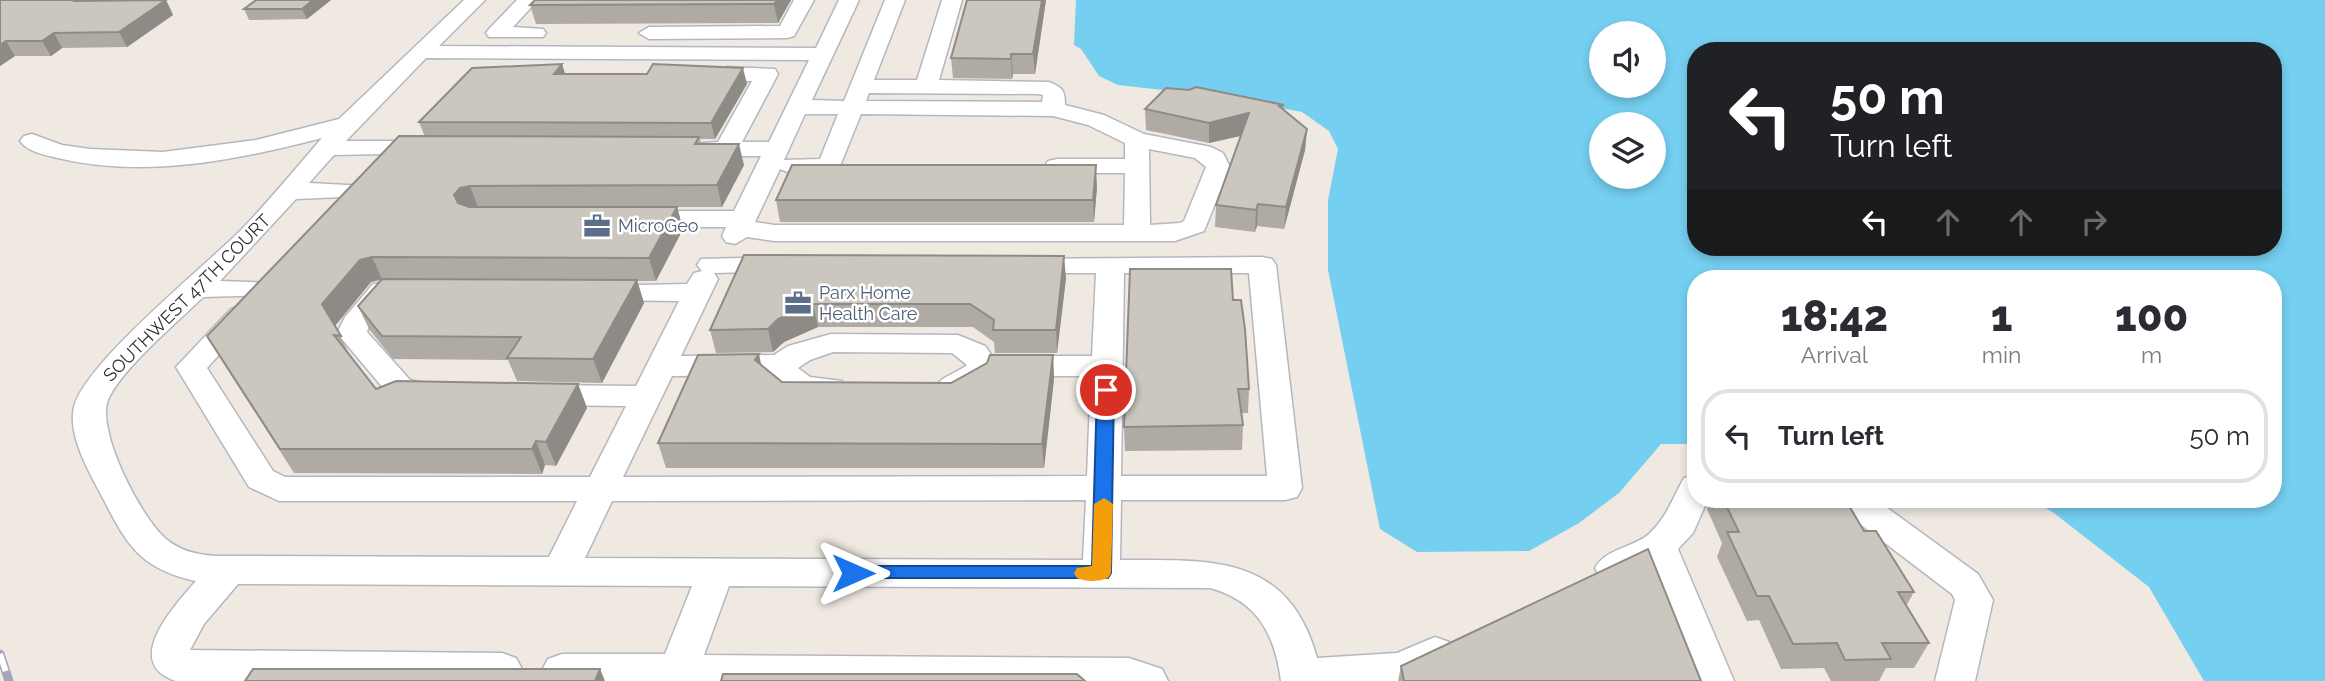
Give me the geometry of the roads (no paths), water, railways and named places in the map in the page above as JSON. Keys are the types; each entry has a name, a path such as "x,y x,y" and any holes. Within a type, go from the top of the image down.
{"street":[{"name":"SOUTHWEST 47TH COURT","path":"475,0 419,52 349,124 290,191 102,383 90,405 93,442 149,545 189,566 229,570 1195,573 1227,577 1245,584 1267,600 1284,619 1296,644 1301,678"},
{"path":"528,0 496,33 787,32 803,0"},
{"path":"559,573 646,396 773,157 849,0"},
{"path":"829,166 895,0"},
{"path":"926,87 952,0"},
{"path":"419,52 823,54"},
{"path":"507,75 527,53"},
{"path":"687,53 673,74 767,74 726,149"},
{"path":"798,107 926,87 1049,89 1054,92 1054,109"},
{"path":"574,292 774,233 1176,233 1195,225 1217,167 1209,155 1137,140 1096,120 1054,109 858,97"},
{"path":"32,141 51,152 120,159 197,158 250,150 349,124"},
{"path":"331,219 418,130"},
{"path":"1137,140 1137,233"},
{"path":"327,148 450,148"},
{"path":"673,149 726,149 829,166 856,166"},
{"path":"1030,166 1137,166"},
{"path":"290,191 358,191"},
{"path":"618,219 724,248 807,265"},
{"path":"195,289 274,280 191,367 261,480 271,487 303,491 1285,488 1262,265 1000,265"},
{"path":"1101,573 1110,265"},
{"path":"424,290 383,290 355,323 352,333 400,388 417,394 458,394"},
{"path":"662,366 781,365 799,353 831,343 957,344 974,353 984,366"},
{"path":"781,365 786,376 797,384 856,388"},
{"path":"984,366 1106,366"},
{"path":"926,389 958,385 978,374 984,366"},
{"path":"512,395 646,396"},
{"path":"1586,581 1659,546 1681,524 1687,508"},
{"path":"1862,508 1965,584 1974,600 1955,681"},
{"path":"1659,546 1714,681"},
{"path":"229,570 187,620 170,646 171,661 179,666 677,676 1129,674 1148,681"},
{"path":"677,676 715,573"},
{"path":"1301,678 1402,668 1464,639"}],"water":[{"path":"1076,0 2325,0 2325,681 2204,681 2149,587 2045,508 2282,508 2282,270 1687,270 1687,444 1661,444 1619,493 1579,523 1529,551 1417,552 1380,529 1328,270 1328,200 1338,149 1329,131 1302,112 1216,96 1118,85 1099,76 1081,49 1074,45"}],"railway":[{"path":"0,654 9,681"}],"place":[{"name":"MicroGeo","path":"597,226"},
{"name":"Parx Home Health Care","path":"798,303"}]}
